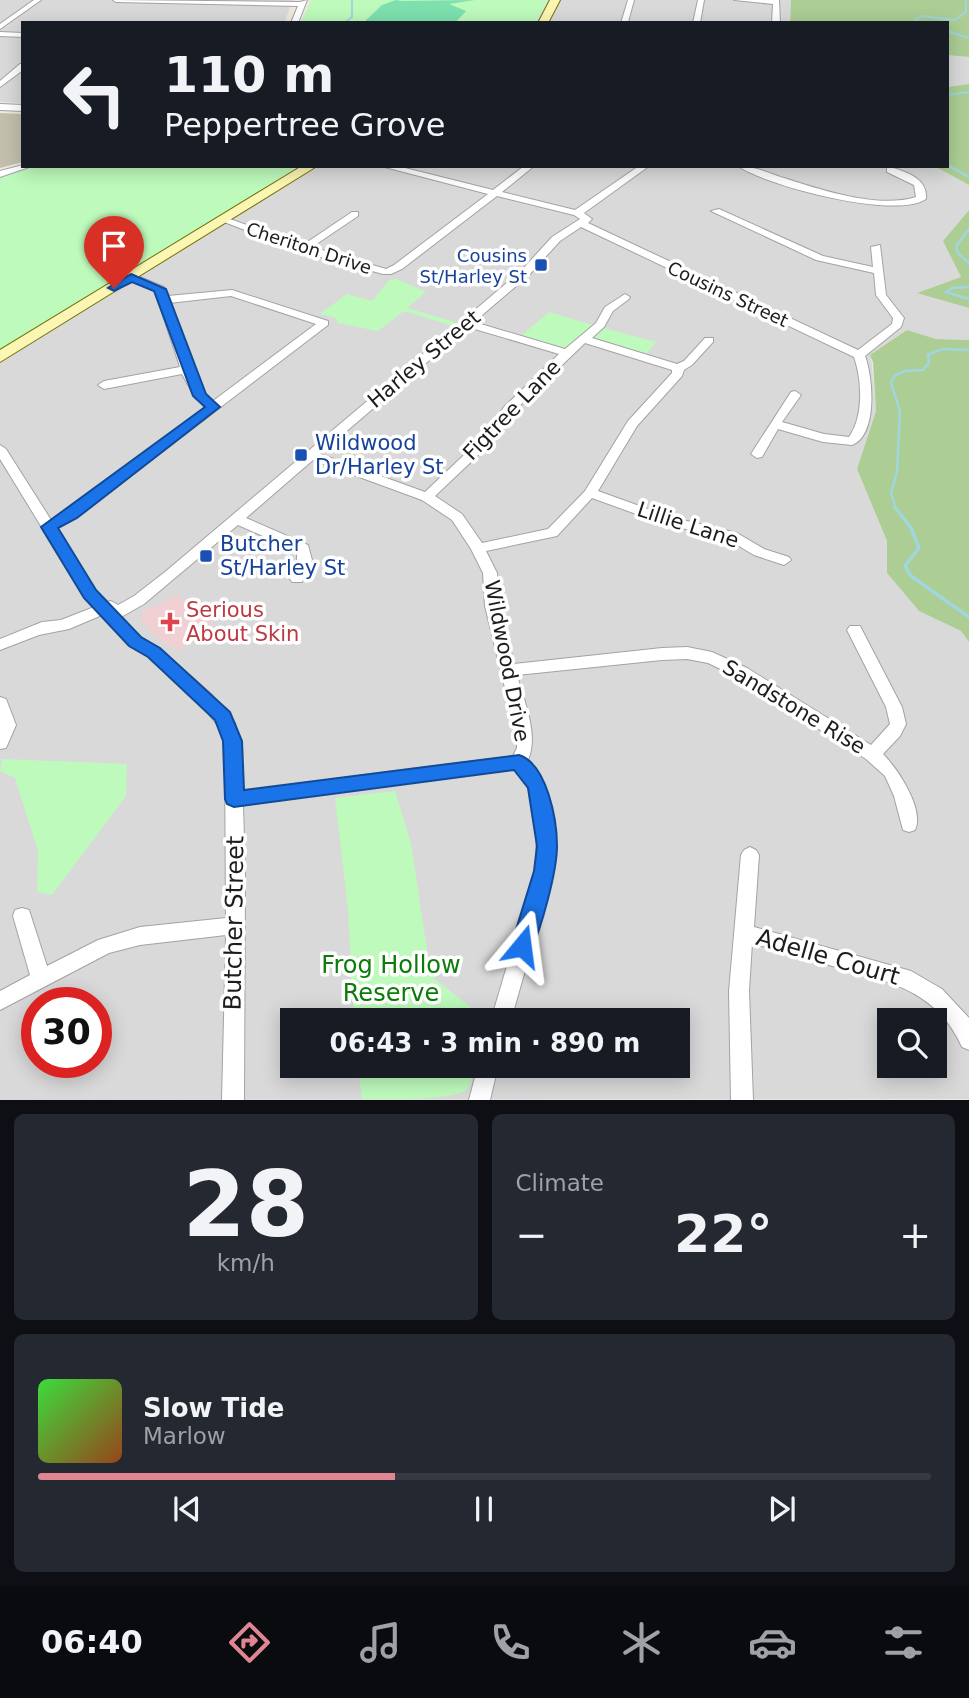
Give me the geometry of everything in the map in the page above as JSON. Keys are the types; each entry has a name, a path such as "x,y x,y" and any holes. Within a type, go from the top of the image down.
{"main road":[{"path":"544,21 555,0"},
{"path":"0,357 308,168"}],"street":[{"path":"0,27 38,0"},
{"path":"117,0 303,2 295,21"},
{"path":"624,21 631,0"},
{"path":"696,21 701,0"},
{"path":"737,0 776,1 776,21"},
{"path":"0,34 21,35"},
{"path":"0,85 21,68"},
{"path":"0,73 13,74"},
{"path":"0,107 21,108"},
{"path":"0,174 21,168"},
{"name":"Cousins Street","path":"393,168 579,218 598,230 859,355"},
{"path":"413,173 421,168"},
{"path":"494,194 527,168"},
{"name":"Harley Street","path":"0,645 40,630 64,625 105,608 139,600 530,269 579,218 642,168"},
{"path":"758,169 779,181 886,205 914,204 921,199 923,190 919,184 891,170"},
{"name":"Cheriton Drive","path":"225,220 303,248 378,271 390,271 494,194"},
{"path":"716,211 820,258 878,271"},
{"path":"303,248 355,214"},
{"path":"775,425 843,442 858,436 865,411 863,362 859,355 897,325 900,318 881,295 876,247"},
{"path":"131,277 158,287 200,396 214,407"},
{"path":"49,527 72,514 324,322 233,293 164,300"},
{"name":"Figtree Lane","path":"427,497 488,439 502,417 567,353 600,325 610,309 625,297"},
{"name":"Figtree Lane","path":"467,323 567,353"},
{"path":"584,339 678,368 688,363 709,341"},
{"path":"478,548 552,533 590,493 632,424 678,374 678,368"},
{"path":"104,385 188,369"},
{"path":"757,454 794,395"},
{"name":"Butcher Street","path":"0,449 90,594 135,641 154,652 205,698 226,722 232,741 234,799 233,1100"},
{"name":"Wildwood Drive","path":"311,455 427,497 457,517 478,548 490,573 492,606 525,737 525,748 519,762"},
{"name":"Lillie Lane","path":"590,493 666,520 732,536 759,552 784,560"},
{"path":"236,519 303,548 303,567 297,579"},
{"path":"855,630 894,707 898,724 894,732 872,754"},
{"name":"Sandstone Rise","path":"509,670 662,654 687,653 712,658 741,672 872,754 891,772 903,796 909,825"},
{"path":"0,703 8,725 0,743"},
{"path":"234,799 519,762 537,785 547,834 547,857 504,1008"},
{"path":"742,1100 739,990 746,933 750,855"},
{"path":"22,916 41,979"},
{"path":"0,1001 106,946 140,936 234,926"},
{"name":"Adelle Court","path":"746,933 904,977 935,996 962,1025 969,1040"},
{"path":"479,1100 485,1078"}],"shaded area":[{"path":"0,0 293,0 285,21 21,21 21,103 0,102"},
{"path":"548,0 791,0 790,21 536,21"},
{"path":"949,55 969,57 969,84 949,87"},
{"path":"0,113 21,114 21,163 0,168"},
{"path":"297,168 938,168 969,185 969,210 943,241 961,277 918,293 969,308 969,340 936,339 907,330 871,355 876,411 857,469 887,541 887,573 919,611 961,631 969,642 969,1099 0,1100 0,352"},
{"path":"175,595 219,616 182,650 163,642 140,620 143,611"}],"green space":[{"path":"311,0 548,0 536,21 302,21"},
{"path":"396,0 475,0 449,4 466,11 457,21 365,21 382,5"},
{"path":"791,0 969,0 969,57 949,55 949,21 790,21"},
{"path":"969,84 969,185 938,168 949,168 949,87"},
{"path":"30,168 297,168 0,352 0,176"},
{"path":"969,210 969,308 917,293 961,277 943,241"},
{"path":"397,279 426,292 407,308 458,323 453,326 404,311 378,331 338,323 336,318 320,314 347,294 372,301 389,280"},
{"path":"549,312 593,325 568,347 561,348 520,337"},
{"path":"600,327 656,342 644,357 587,339"},
{"path":"907,330 936,339 969,340 969,642 961,631 919,611 887,573 887,541 857,469 876,411 873,362 870,355"},
{"path":"2,759 127,764 126,796 52,895 37,892 38,851 15,778 0,771"},
{"name":"Frog Hollow Reserve","path":"395,791 411,843 431,976 472,1008 353,1008 348,909 335,798"},
{"path":"359,1078 472,1078 467,1089 457,1094 431,1098 362,1099"}],"waterway":[{"path":"347,21 352,17 352,0"},
{"path":"915,21 921,16 955,20 966,12 966,0"},
{"path":"949,32 969,38"},
{"path":"949,95 969,92"},
{"path":"949,166 969,177"},
{"path":"969,229 956,246 958,253 969,263"},
{"path":"969,287 952,288 946,292 969,299"},
{"path":"896,508 891,493 897,472 900,411 891,383 894,376 905,371 923,370 929,363 928,355 942,349 969,350"},
{"path":"896,508 911,528 919,548 905,566 911,576 969,617"}],"place":[{"name":"Cousins St/Harley St","path":"541,265"},
{"name":"Wildwood Dr/Harley St","path":"301,455"},
{"name":"Butcher St/Harley St","path":"206,556"},
{"name":"Serious About Skin","path":"170,622"}],"route":[{"path":"114,288 131,277 160,289 200,396 214,407 72,514 49,527 90,594 122,629 135,641 154,652 223,717 229,727 232,741 234,799 519,762 528,770 537,785 547,834 544,871 522,946"}]}
